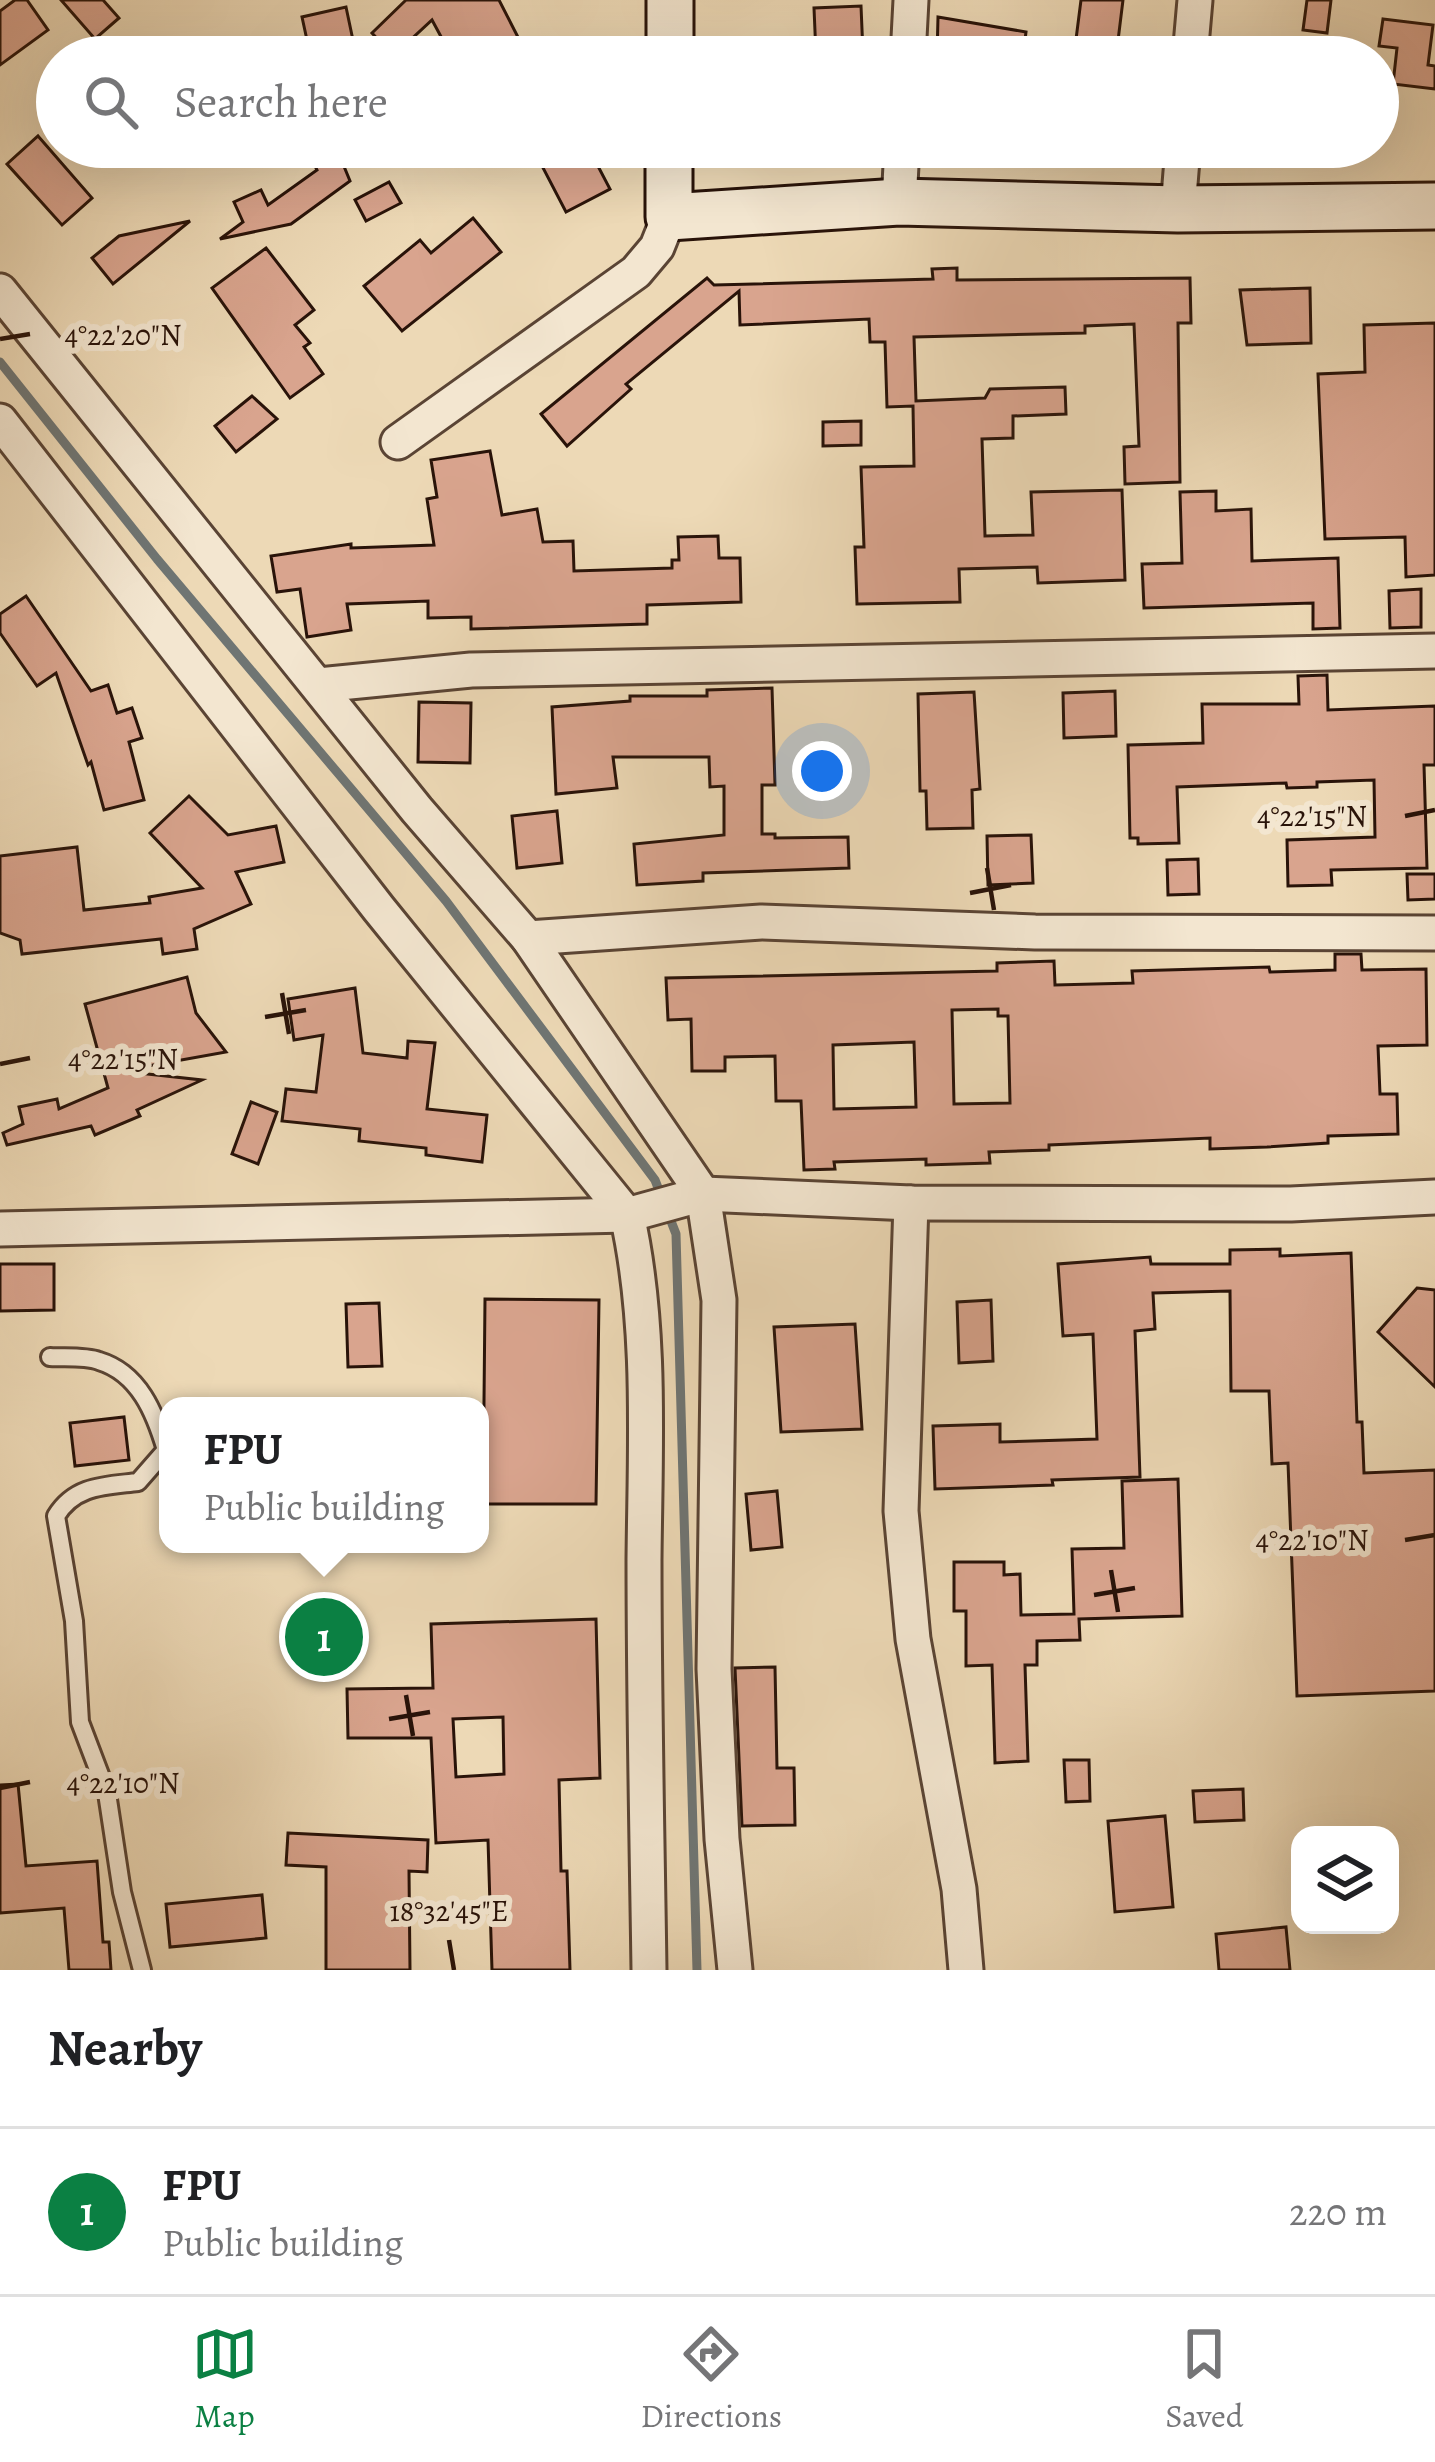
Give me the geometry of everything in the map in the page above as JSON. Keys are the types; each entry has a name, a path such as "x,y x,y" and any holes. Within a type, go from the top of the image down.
{"street":[{"path":"670,0 670,36"},
{"path":"909,36 911,0"},
{"path":"1192,36 1195,0"},
{"path":"398,442 636,272 657,247 669,217 669,168"},
{"path":"898,202 900,168"},
{"path":"1178,209 1181,168"},
{"path":"669,217 898,202 1178,209 1435,206"},
{"path":"0,291 416,810 528,938 704,1194 719,1300 714,1669 734,1970"},
{"path":"0,422 379,909 627,1215 638,1264 645,1433 644,1715 650,1970"},
{"path":"319,685 471,670 1435,651"},
{"path":"528,938 761,922 1035,932 1435,933"},
{"path":"0,1229 627,1215 704,1194 911,1203 1291,1204 1435,1197"},
{"path":"911,1203 901,1511 913,1639 959,1889 966,1970"}],"lane":[{"path":"50,1357 99,1360 133,1381 159,1426"},
{"path":"142,1970 122,1892 107,1793 80,1722 74,1622 56,1516 67,1499 98,1487 138,1482 159,1458"}],"building":[{"path":"15,0 27,0 48,30 0,65 0,11"},
{"path":"61,0 103,0 119,18 92,36"},
{"path":"406,0 499,0 517,36 441,36 432,20 415,36 372,33"},
{"path":"1081,0 1123,0 1119,36 1076,36"},
{"path":"1307,0 1331,0 1327,33 1303,30"},
{"path":"861,6 862,36 815,36 814,8"},
{"path":"346,7 352,36 306,36 302,17"},
{"path":"938,17 1026,32 1026,36 938,36"},
{"path":"1383,19 1433,25 1428,65 1435,66 1435,89 1399,85 1399,36 1380,36"},
{"path":"36,138 36,168 66,168 92,198 62,225 7,164"},
{"path":"345,168 350,181 291,224 220,239 243,222 234,202 261,190 268,205 317,170"},
{"path":"543,168 599,168 610,189 566,212"},
{"path":"389,182 401,203 366,221 355,200"},
{"path":"473,218 501,252 402,331 364,286 420,240 431,253"},
{"path":"190,221 113,284 92,258 119,236"},
{"path":"266,248 314,310 295,325 310,343 304,347 323,374 290,398 212,288"},
{"path":"957,268 957,280 1190,278 1191,323 1178,323 1180,482 1125,484 1124,447 1139,446 1134,324 1085,326 1085,333 914,337 916,401 985,398 990,389 1065,387 1066,414 1013,416 1013,438 982,439 985,536 1033,535 1031,492 1122,490 1125,580 1038,583 1037,567 959,569 960,602 857,604 855,547 864,547 861,467 914,466 913,406 887,407 885,342 870,342 869,319 740,325 739,291 626,384 631,389 567,446 541,414 707,278 714,285 933,279 932,269"},
{"path":"1310,288 1311,343 1247,345 1240,290"},
{"path":"1435,323 1435,575 1406,577 1405,537 1325,539 1318,374 1365,372 1364,325"},
{"path":"252,396 277,419 236,452 215,426"},
{"path":"861,421 861,445 823,446 823,422"},
{"path":"490,451 502,515 537,509 543,542 573,541 574,571 672,568 672,560 679,560 678,537 718,536 719,558 740,558 741,602 647,605 647,624 471,629 471,617 428,618 428,601 347,604 351,630 307,637 300,589 277,592 271,556 351,544 351,548 434,545 427,499 437,497 431,460"},
{"path":"1216,491 1216,511 1251,509 1252,561 1338,558 1340,628 1313,629 1313,603 1144,608 1142,564 1182,563 1180,492"},
{"path":"1421,589 1421,627 1390,628 1389,591"},
{"path":"26,596 91,691 108,685 117,713 132,708 142,738 129,742 144,800 104,810 91,762 88,765 56,673 37,686 0,633 0,614"},
{"path":"1327,675 1328,710 1435,706 1435,765 1424,765 1427,868 1331,870 1332,885 1288,886 1287,840 1375,837 1374,780 1317,782 1317,787 1287,788 1286,783 1177,787 1179,843 1138,844 1138,838 1130,838 1128,745 1203,743 1202,704 1299,704 1298,676"},
{"path":"772,688 775,785 762,785 762,834 848,837 849,868 703,873 703,881 637,885 634,844 724,835 724,786 710,787 709,757 613,757 617,788 556,794 552,707 630,701 630,696 707,696 707,690"},
{"path":"1115,691 1116,736 1064,738 1063,693"},
{"path":"974,692 980,789 972,790 973,828 927,829 926,791 920,791 918,694"},
{"path":"419,702 471,703 470,763 418,762"},
{"path":"189,796 228,835 276,826 284,862 236,872 251,904 194,929 197,949 163,954 161,939 22,954 20,940 0,933 0,856 77,847 84,910 150,903 149,897 202,888 150,833"},
{"path":"557,811 562,863 517,868 512,816"},
{"path":"1031,835 1033,883 988,885 987,836"},
{"path":"1198,859 1199,894 1168,895 1167,860"},
{"path":"1407,874 1435,874 1435,899 1408,900"},
{"path":"1335,954 1361,954 1362,970 1426,969 1427,1045 1378,1046 1380,1094 1397,1094 1398,1134 1210,1149 1210,1138 1049,1145 1049,1150 989,1152 990,1163 834,1162 835,1169 804,1170 801,1101 776,1101 775,1056 725,1057 725,1071 692,1071 691,1019 668,1020 666,978 997,971 997,963 1054,961 1055,985 1133,983 1132,971 1335,970","holes":["998,1009 998,1016 1008,1016 1010,1103 954,1104 952,1010","914,1042 916,1107 834,1109 833,1045"]},
{"path":"187,977 196,1013 226,1052 120,1071 202,1080 137,1110 140,1116 95,1135 91,1126 7,1145 3,1133 23,1124 19,1107 57,1099 59,1109 108,1088 85,1004"},
{"path":"355,988 363,1053 407,1058 408,1041 435,1043 427,1109 487,1115 482,1162 426,1155 426,1148 359,1141 360,1129 282,1121 286,1089 316,1092 323,1035 294,1040 288,999"},
{"path":"251,1102 277,1112 258,1164 232,1154"},
{"path":"1280,1249 1280,1256 1351,1253 1357,1422 1362,1422 1364,1473 1435,1470 1435,1691 1297,1696 1288,1463 1272,1464 1269,1391 1231,1391 1230,1291 1153,1293 1155,1329 1135,1331 1140,1477 935,1489 933,1426 1000,1424 1000,1442 1097,1439 1093,1334 1063,1336 1058,1264 1150,1257 1151,1264 1230,1264 1230,1250"},
{"path":"0,1264 54,1264 54,1310 0,1311"},
{"path":"1417,1288 1435,1290 1435,1387 1378,1332"},
{"path":"485,1299 599,1300 596,1504 489,1504 489,1397 484,1397"},
{"path":"991,1300 993,1361 959,1363 957,1302"},
{"path":"379,1303 382,1366 348,1367 346,1304"},
{"path":"855,1324 862,1429 781,1432 774,1327"},
{"path":"124,1417 129,1460 75,1466 70,1423"},
{"path":"1178,1479 1182,1616 1079,1619 1080,1640 1037,1641 1037,1665 1025,1665 1028,1761 995,1763 992,1665 966,1666 966,1611 954,1611 954,1562 1004,1562 1004,1575 1020,1574 1021,1615 1074,1614 1072,1549 1124,1548 1122,1481"},
{"path":"777,1491 782,1547 751,1550 746,1494"},
{"path":"596,1619 600,1778 559,1780 570,1970 492,1970 488,1840 436,1843 431,1738 348,1738 347,1689 433,1688 431,1624","holes":["503,1717 504,1774 456,1777 453,1719"]},
{"path":"775,1667 777,1768 794,1768 795,1825 742,1826 735,1668"},
{"path":"1064,1760 1089,1760 1090,1801 1066,1802"},
{"path":"18,1784 26,1866 97,1861 103,1942 109,1942 111,1970 69,1970 64,1908 0,1913 0,1785"},
{"path":"1243,1789 1244,1820 1195,1822 1193,1791"},
{"path":"1165,1816 1173,1907 1115,1912 1108,1821"},
{"path":"288,1833 428,1840 427,1872 409,1871 410,1970 326,1970 326,1867 286,1865"},
{"path":"262,1895 266,1938 170,1947 166,1904"},
{"path":"1286,1927 1290,1970 1219,1970 1216,1934"}],"waterway":[{"path":"0,362 157,559 446,901 655,1180 676,1234 697,1970"}],"place":[{"name":"FPU","path":"324,1637"}]}
